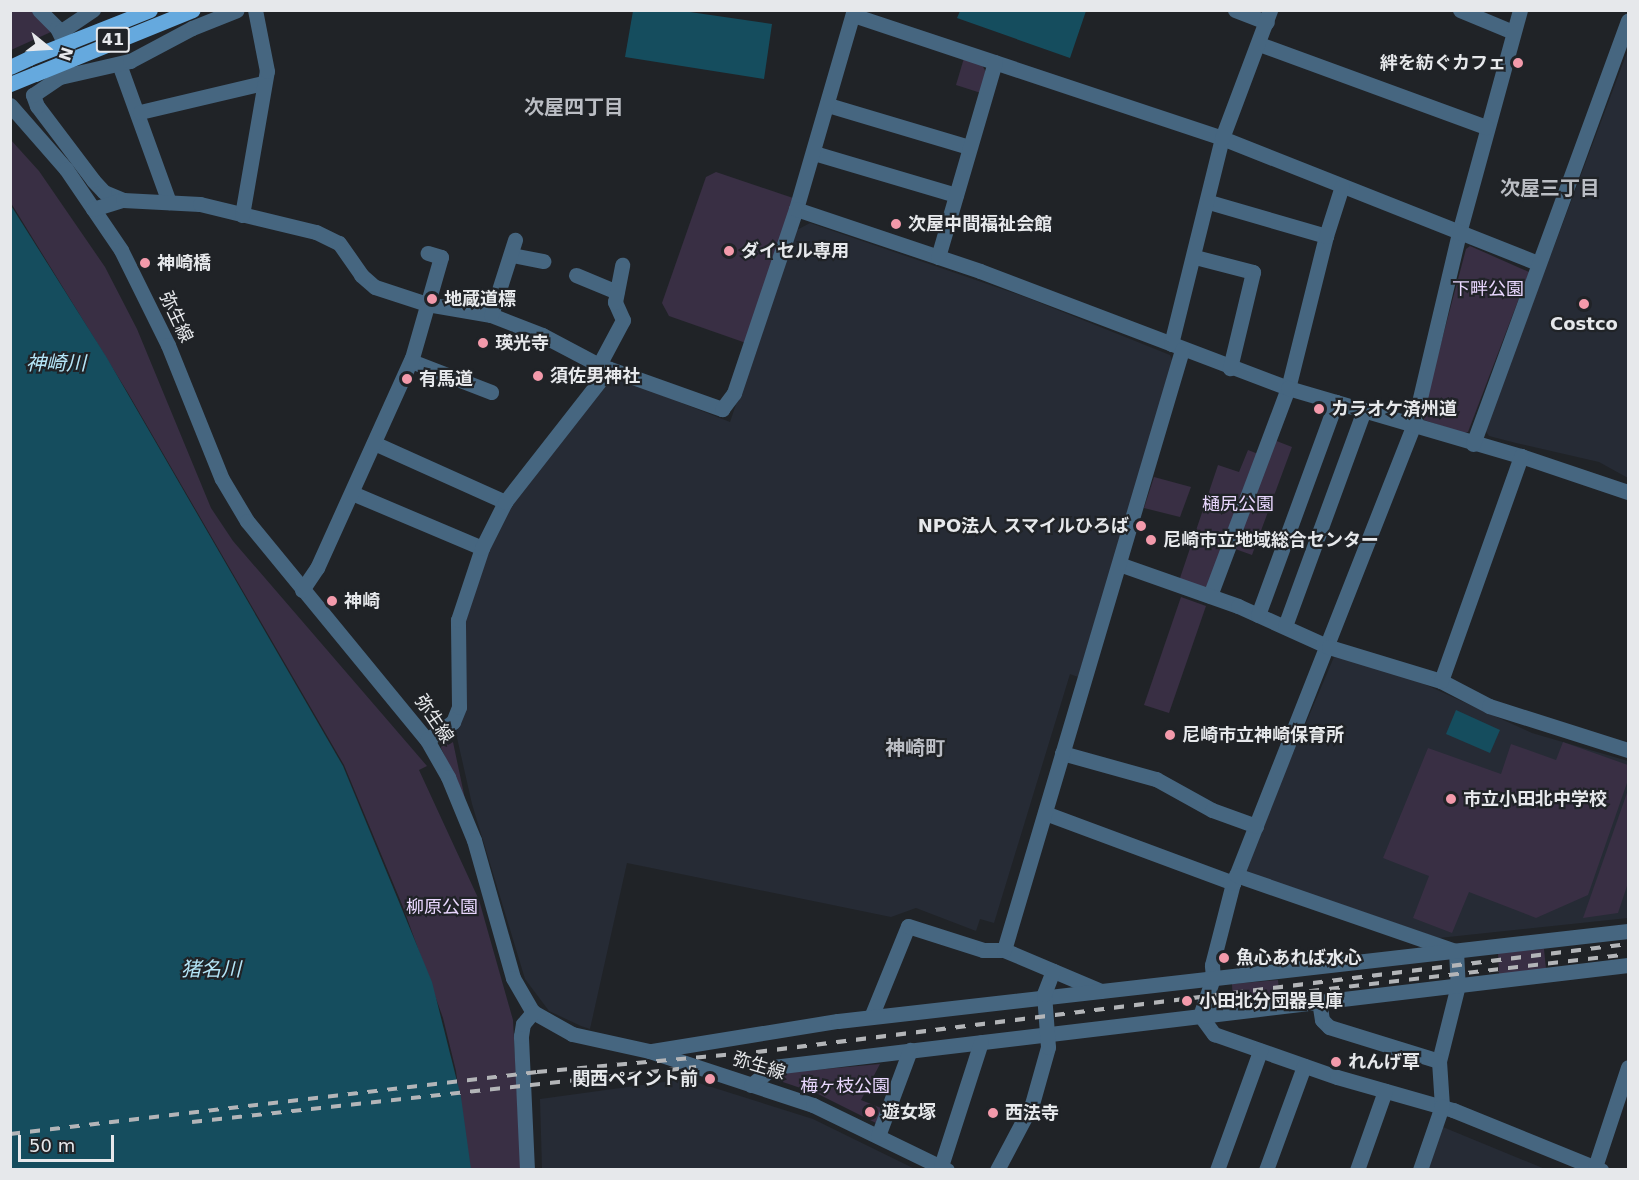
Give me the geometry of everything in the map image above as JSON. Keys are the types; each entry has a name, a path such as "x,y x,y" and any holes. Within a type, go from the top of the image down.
{"main road":[{"name":"41","path":"10,67 150,10"},
{"name":"41","path":"10,84 193,10"}],"street":[{"path":"39,10 60,32 76,72"},
{"path":"60,32 93,10"},
{"path":"123,200 96,184 33,100 36,93 60,77 119,64 154,52 192,28 237,10"},
{"path":"242,215 267,71 255,10"},
{"path":"1004,950 1119,564 1177,347 1222,138 1268,16 1235,10"},
{"path":"1460,10 1513,32"},
{"path":"1200,1015 1213,978 1212,965 1235,879 1329,647 1414,424 1486,127 1520,10"},
{"path":"93,209 123,200 169,201 211,206 324,235 339,243 372,285 427,304 491,315 542,334 604,367 722,409 734,393 796,209 854,13 1222,138 1538,263"},
{"path":"1473,444 1629,20"},
{"path":"1259,44 1486,127"},
{"path":"938,257 995,62"},
{"path":"119,64 140,112 169,201"},
{"path":"140,112 263,84"},
{"name":"弥生線","path":"10,105 53,152 93,209 141,288 222,479 247,521 302,590 409,714 427,740 448,777 474,840 513,978 533,1012 572,1034 649,1051 813,1105 944,1168"},
{"path":"828,105 969,147"},
{"path":"814,153 956,195"},
{"path":"1210,596 1288,388 1326,236 1342,186"},
{"path":"1209,202 1326,236"},
{"path":"796,209 938,257 1288,388 1414,424 1473,444 1521,456 1629,492"},
{"path":"491,315 513,247 543,261"},
{"path":"302,590 317,568 411,360 439,256"},
{"path":"1195,257 1253,273 1230,368"},
{"path":"427,740 453,722 459,707 458,620 482,548 505,502 604,367 623,320 615,302 622,264"},
{"path":"576,275 616,292"},
{"path":"411,360 491,392"},
{"path":"1258,615 1336,402"},
{"path":"1285,626 1364,410"},
{"path":"374,443 505,502"},
{"path":"1441,681 1521,456"},
{"path":"352,493 482,548"},
{"path":"1119,564 1210,596 1285,626 1329,647 1441,681 1489,706 1629,750"},
{"path":"1062,753 1156,778 1212,810 1256,826"},
{"path":"1044,813 1235,879 1456,951"},
{"path":"870,1017 908,926 983,950 1004,950 1104,992"},
{"path":"649,1051 870,1017 1629,931"},
{"path":"1420,1170 1442,1106 1439,1061 1458,985 1456,951"},
{"path":"752,1085 773,1067 1629,965"},
{"path":"997,1170 1032,1104 1049,1033 1046,998 1053,971"},
{"path":"1318,1001 1322,1020 1329,1027 1439,1061"},
{"path":"527,1170 521,1036 523,1024 533,1012"},
{"path":"1200,1015 1214,1034 1304,1066 1442,1106 1598,1168 1629,1067"},
{"path":"944,1168 981,1042"},
{"path":"878,1136 910,1050"},
{"path":"1217,1170 1260,1051"},
{"path":"1266,1170 1304,1066"},
{"path":"1357,1170 1385,1091"}],"shaded area":[{"name":"Costco","path":"1628,50 1628,478 1599,462 1489,436 1485,430"},
{"path":"810,223 1028,298 1170,355 1173,363 1078,677 1070,674 994,923 980,919 976,931 916,908 891,917 627,863 590,1029 549,1011 525,979 472,804 455,729 465,617 491,544 512,505 613,376 730,422 795,231"},
{"name":"市立小田北中学校","path":"1334,657 1391,669 1532,733 1628,761 1628,918 1439,938 1243,871"},
{"path":"686,1079 813,1119 915,1169 542,1169 540,1099"},
{"path":"1438,1125 1545,1169 1424,1170"}],"green space":[{"path":"11,11 33,11 51,32 11,50"},
{"path":"964,58 982,65 987,74 981,93 956,85"},
{"name":"柳原公園","path":"10,139 39,171 105,267 137,329 211,508 233,541 427,766 419,770 479,900 513,1020 521,1169 468,1169 456,1071 443,1018 403,907 344,765 128,393 11,203"},
{"name":"ダイセル専用","path":"716,172 796,199 746,343 669,316 662,303 706,177"},
{"name":"下畔公園","path":"1470,246 1529,272 1468,432 1463,433 1424,420 1422,415 1466,249"},
{"name":"樋尻公園","path":"1274,440 1292,447 1252,555 1224,545 1208,591 1179,581 1218,465 1239,472 1248,450 1266,457"},
{"path":"1154,477 1191,487 1180,517 1144,508"},
{"path":"1181,597 1206,606 1169,713 1144,705"},
{"path":"443,739 448,745 453,742 465,799 441,748"},
{"path":"1563,742 1628,765 1628,780 1588,895 1536,918 1469,892 1452,933 1413,918 1429,876 1383,858 1428,748 1501,774 1511,744 1556,760"},
{"path":"1628,790 1628,883 1618,913 1583,918"},
{"path":"1544,949 1546,969 1499,974 1498,953"},
{"path":"1278,980 1280,999 1233,1005 1232,984"},
{"name":"梅ヶ枝公園","path":"880,1064 861,1100 881,1108 876,1123 818,1094 777,1080 781,1073"}],"water":[{"path":"960,10 1086,11 1070,58 957,18"},
{"path":"633,11 683,11 772,24 764,79 625,57"},
{"name":"猪名川","path":"10,204 107,358 343,766 432,982 461,1097 471,1169 11,1169"},
{"path":"1456,710 1500,730 1490,753 1446,734"}],"railway":[{"path":"10,1134 537,1072 757,1052 1628,944"},
{"path":"1250,998 1628,954"},
{"path":"192,1122 696,1067"}],"place":[{"name":"絆を紡ぐカフェ","path":"1518,63"},
{"name":"次屋中間福祉会館","path":"896,224"},
{"name":"ダイセル専用","path":"729,251"},
{"name":"神崎橋","path":"145,263"},
{"name":"地蔵道標","path":"432,299"},
{"name":"Costco","path":"1584,304"},
{"name":"瑛光寺","path":"483,343"},
{"name":"須佐男神社","path":"538,376"},
{"name":"有馬道","path":"407,379"},
{"name":"カラオケ済州道","path":"1319,409"},
{"name":"NPO法人 スマイルひろば","path":"1141,526"},
{"name":"尼崎市立地域総合センター","path":"1151,540"},
{"name":"神崎","path":"332,601"},
{"name":"尼崎市立神崎保育所","path":"1170,735"},
{"name":"市立小田北中学校","path":"1451,799"},
{"name":"魚心あれば水心","path":"1224,958"},
{"name":"小田北分団器具庫","path":"1187,1001"},
{"name":"れんげ草","path":"1336,1062"},
{"name":"関西ペイント前","path":"710,1079"},
{"name":"遊女塚","path":"870,1112"},
{"name":"西法寺","path":"993,1113"}],"district":[{"name":"次屋四丁目","path":"574,107"},
{"name":"次屋三丁目","path":"1550,188"},
{"name":"神崎町","path":"915,748"}],"water label":[{"name":"神崎川","path":"56,363"}]}
